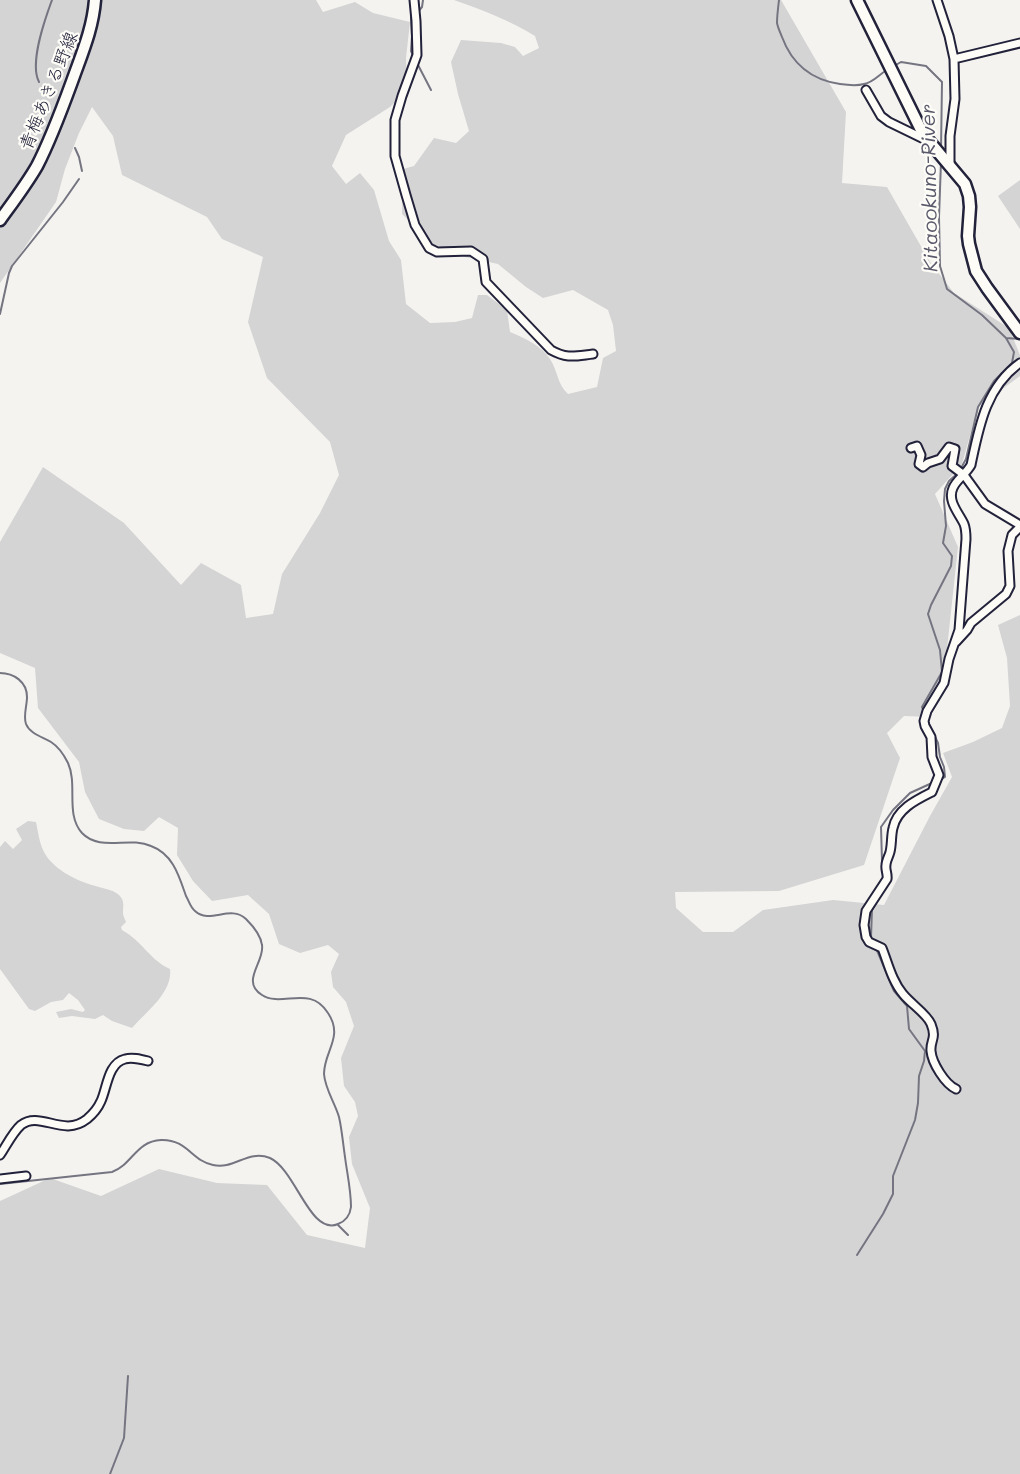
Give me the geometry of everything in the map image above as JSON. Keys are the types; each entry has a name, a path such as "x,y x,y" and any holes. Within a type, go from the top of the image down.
{"main road":[{"name":"青梅あきる野線","path":"0,220 37,165 66,98 92,28 95,0"},
{"path":"857,0 913,115 928,140 965,184 970,207 968,236 976,271 1019,330"}],"street":[{"path":"414,0 417,55 395,120 395,156 415,225 429,248 437,252 471,251 483,260 486,282 551,350 562,356 571,357 593,354"},
{"path":"944,160 955,99 954,59 950,36 937,2 947,0"},
{"path":"954,59 1020,43"},
{"path":"866,90 880,116 928,140"},
{"path":"956,1089 950,1086 938,1070 931,1051 934,1033 929,1019 901,993 882,948 870,942 866,937 864,925 866,911 887,879 888,874 885,867 896,819 905,808 921,796 932,792 938,779 938,771 932,757 931,736 924,721 927,711 944,683 959,630 966,532 951,495 953,486 971,465 981,421 992,393 1004,376 1020,363"},
{"path":"911,448 917,446 921,455 919,464 923,467 940,459 949,447 955,449 952,466 964,475 985,504 1020,526 1012,535 1008,550 1010,586 1006,594 970,623 955,644"},
{"path":"0,1155 21,1125 28,1122 34,1120 70,1127 84,1122 100,1104 115,1064 122,1059 129,1058 148,1061"},
{"path":"0,1179 26,1176"}],"shaded area":[{"path":"0,0 316,0 323,12 355,2 373,13 410,22 406,58 407,90 390,107 346,135 332,166 346,184 360,173 374,190 389,241 401,260 406,304 430,323 455,322 472,318 478,295 487,295 507,310 510,332 532,342 546,354 568,394 597,387 603,358 616,351 613,325 608,310 573,290 543,298 498,264 465,257 433,244 402,214 403,169 414,166 434,138 456,143 469,131 451,62 461,40 501,43 515,47 523,56 539,48 535,36 525,30 454,0 781,0 846,112 842,183 887,187 930,262 954,293 1009,328 1020,355 1020,376 978,407 962,464 935,494 958,547 946,658 931,717 904,716 887,733 900,758 864,865 779,891 675,892 676,908 703,932 733,932 763,910 833,900 884,905 952,777 943,753 1002,728 1010,706 1007,658 998,625 1020,615 1020,1474 0,1474 0,1201 50,1178 101,1196 159,1169 217,1183 267,1185 307,1235 365,1248 370,1208 352,1164 349,1137 358,1116 355,1102 344,1086 341,1058 354,1026 346,1002 333,987 331,972 339,954 328,945 300,953 279,944 269,914 248,895 212,901 193,881 177,855 178,828 159,817 144,831 124,829 99,819 85,792 79,762 38,708 35,668 0,653 0,542 43,467 124,523 181,585 201,563 241,585 246,618 273,614 282,574 320,513 339,475 330,442 267,378 248,322 263,257 222,239 207,217 122,175 113,136 92,107 65,169 56,202 0,283"},
{"path":"1020,180 1020,229 998,196"},
{"path":"28,821 36,822 43,850 58,868 78,880 110,890 121,897 126,922 121,927 122,930 157,961 170,969 170,977 163,994 132,1028 103,1015 95,1019 72,1016 59,1018 56,1012 71,1009 83,1012 85,1010 69,993 63,1000 51,1002 35,1011 29,1009 0,969 0,847 5,841 13,849 22,840 16,829"}],"waterway":[{"path":"39,82 36,74 37,53 52,0"},
{"path":"417,13 422,7 423,0"},
{"name":"Kitaookuno-River","path":"779,0 777,23 779,30 791,55 804,69 821,79 846,85 871,82 887,70"},
{"path":"413,17 411,18 411,51 414,58"},
{"name":"Kitaookuno-River","path":"894,66 901,62 926,66 942,82 941,150"},
{"path":"417,63 431,90"},
{"path":"75,148 82,171"},
{"name":"Kitaookuno-River","path":"941,162 940,266 947,289 982,315 1006,338 1020,339"},
{"path":"0,314 12,266 79,179"},
{"path":"924,712 922,707 942,672 940,650 928,614 951,566 952,556 943,543 946,526 945,489 966,459 978,407 994,381 1012,363 1014,352 1006,338"},
{"path":"0,673 19,679 26,692 26,724 34,733 56,746 68,763 71,772 74,817 82,833 97,842 142,843 165,854 174,866 186,896 195,911 207,916 233,913 240,915 256,931 262,945 253,978 256,990 270,998 313,1000 321,1004 328,1013 334,1029 334,1037 324,1074 340,1122 351,1207 349,1215 343,1221 328,1225 311,1212 288,1175 270,1158 255,1156 228,1165 213,1165 206,1163 177,1143 161,1140 146,1144 119,1169 112,1172 0,1184"},
{"path":"927,720 938,743 944,767 945,777 940,780"},
{"path":"884,863 882,861 881,827 893,810 910,793 932,783"},
{"path":"872,940 872,910 884,889"},
{"path":"857,1255 893,1194 893,1176 915,1120 919,1076 925,1051 909,1029 907,1006 894,991 876,948"},
{"path":"338,1225 348,1235"},
{"path":"110,1474 124,1438 128,1376"}]}
